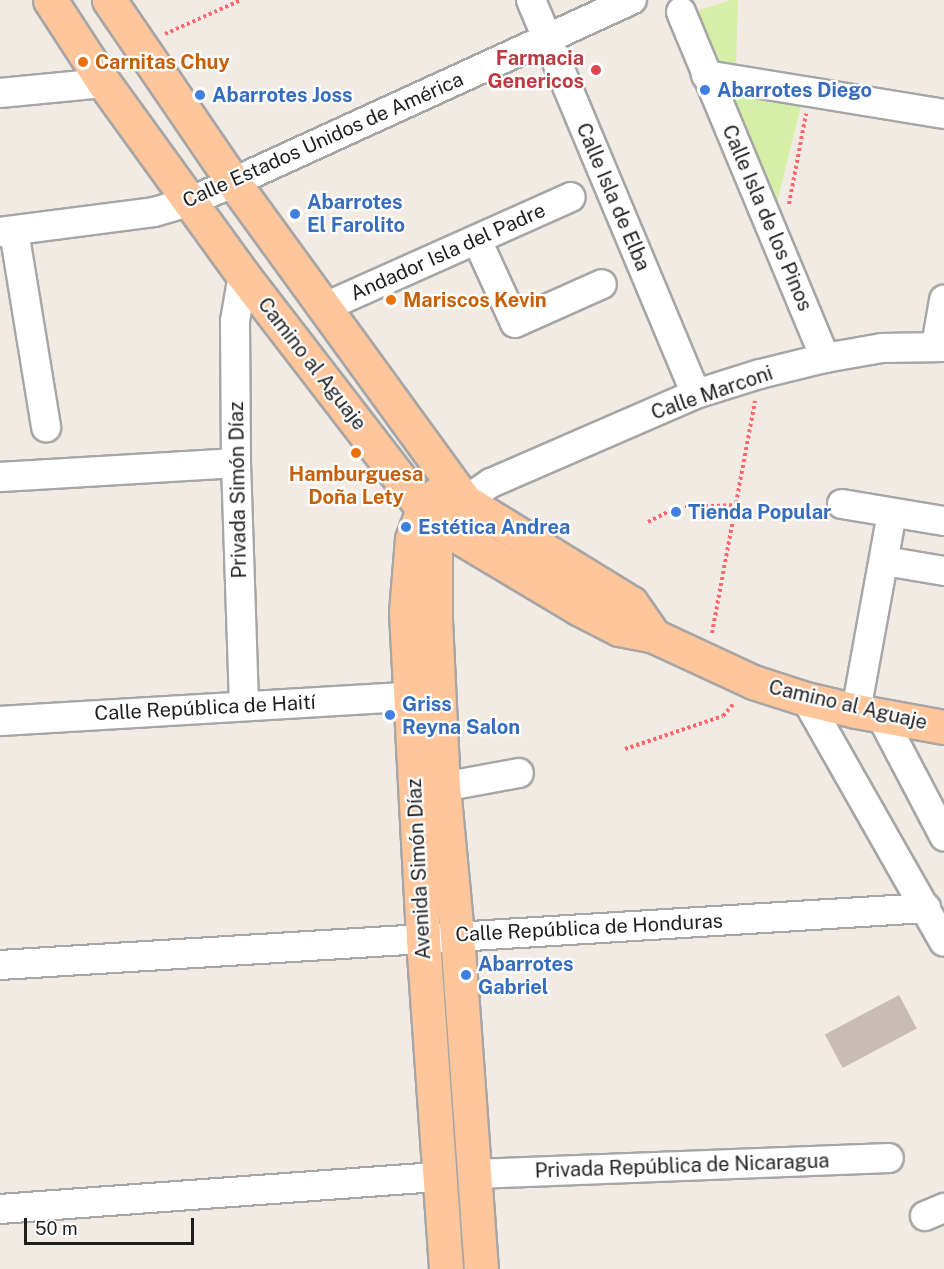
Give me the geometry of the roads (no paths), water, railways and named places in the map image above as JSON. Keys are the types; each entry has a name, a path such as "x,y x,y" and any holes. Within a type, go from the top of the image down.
{"main road":[{"name":"Camino al Aguaje","path":"50,0 104,83 243,275 432,517 578,608 619,629 654,636 753,682 807,699 868,714 944,727"},
{"name":"Camino al Aguaje","path":"109,0 234,183 325,307 469,488 631,603 654,636"},
{"name":"Avenida Simón Díaz","path":"446,1269 423,939 406,612 412,538 432,517 469,488"},
{"name":"Avenida Simón Díaz","path":"432,517 435,544 434,578 443,787 476,1174 481,1269"}],"street":[{"name":"Calle Isla de Elba","path":"531,0 696,394"},
{"name":"Calle Estados Unidos de América","path":"7,231 154,212 190,202 632,0"},
{"name":"Calle Isla de los Pinos","path":"681,12 825,358"},
{"path":"706,75 944,114"},
{"path":"0,93 104,83"},
{"name":"Andador Isla del Padre","path":"325,307 571,196"},
{"path":"7,231 46,427"},
{"path":"477,240 515,323 602,284"},
{"name":"Privada Simón Díaz","path":"243,275 235,321 236,462 244,706"},
{"path":"940,347 944,300"},
{"name":"Calle Marconi","path":"469,488 696,394 760,374 825,358 882,348 940,347"},
{"path":"0,477 236,462"},
{"path":"842,504 944,521"},
{"path":"892,513 868,714 944,836"},
{"path":"885,561 944,571"},
{"name":"Calle República de Haití","path":"0,721 410,697"},
{"path":"807,699 944,942"},
{"path":"443,787 519,773"},
{"name":"Calle República de Honduras","path":"0,965 457,935 926,908"},
{"name":"Privada República de Nicaragua","path":"476,1174 889,1158"},
{"path":"0,1209 439,1177"}],"place":[{"name":"Carnitas Chuy","path":"83,62"},
{"name":"Farmacia Genericos","path":"596,70"},
{"name":"Abarrotes Diego","path":"705,90"},
{"name":"Abarrotes Joss","path":"200,95"},
{"name":"Abarrotes El Farolito","path":"295,214"},
{"name":"Mariscos Kevin","path":"391,300"},
{"name":"Hamburguesa Doña Lety","path":"356,453"},
{"name":"Tienda Popular","path":"676,512"},
{"name":"Estética Andrea","path":"406,527"},
{"name":"Griss Reyna Salon","path":"390,715"},
{"name":"Abarrotes Gabriel","path":"466,975"}]}
